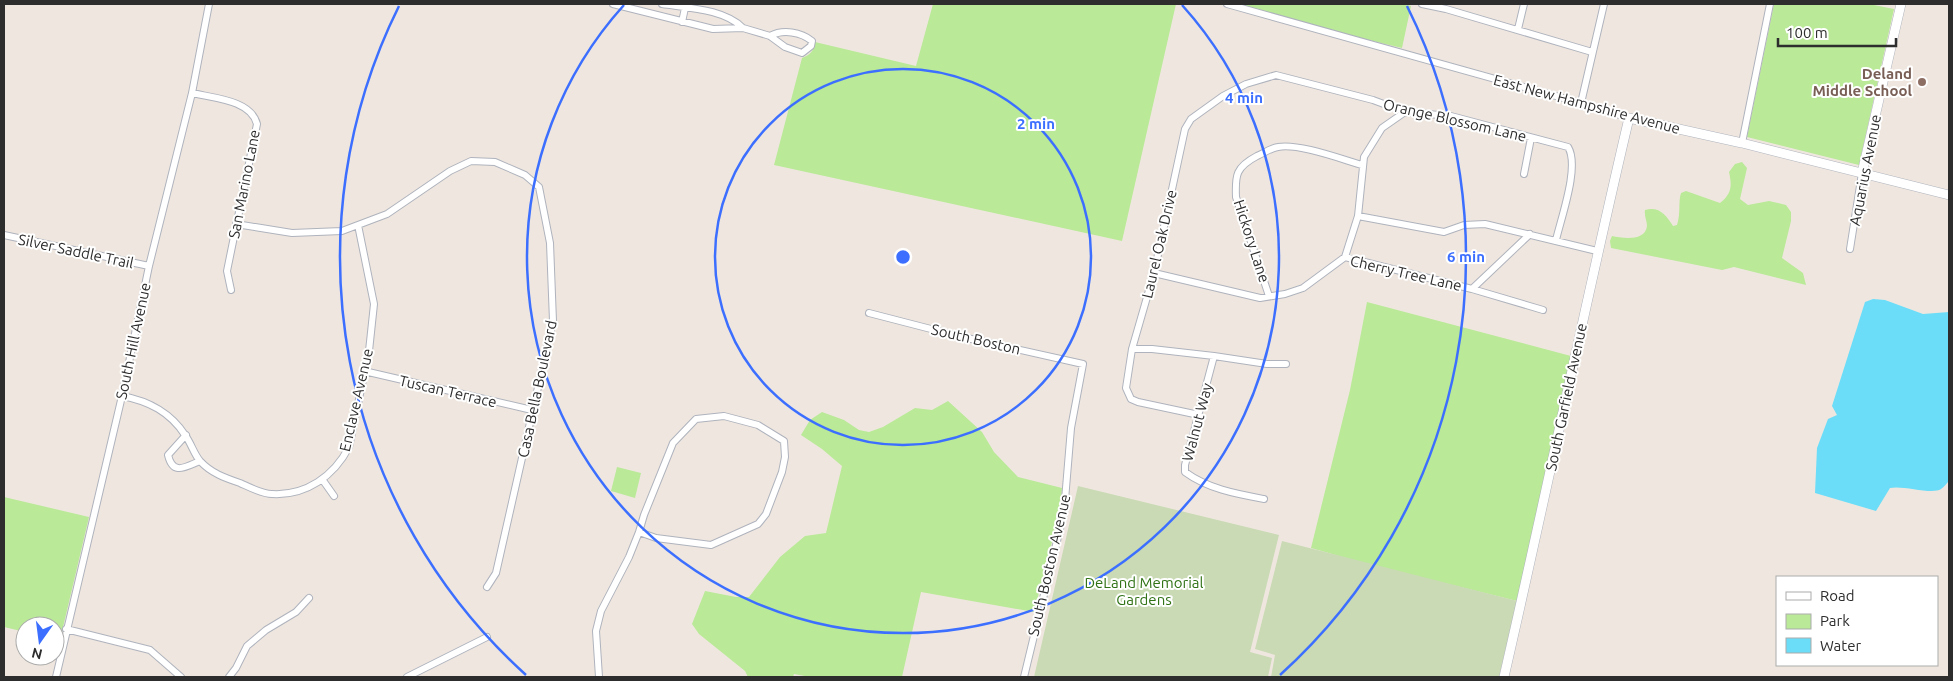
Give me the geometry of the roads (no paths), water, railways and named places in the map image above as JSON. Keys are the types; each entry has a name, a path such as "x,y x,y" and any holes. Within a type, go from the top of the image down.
{"street":[{"name":"South Hill Avenue","path":"56,677 122,396 149,266 192,93 209,4"},
{"path":"613,4 713,29 743,28 770,36 793,52 802,53 811,46 812,41 800,34 776,32 770,36"},
{"path":"662,4 712,13 736,20 743,28"},
{"name":"East New Hampshire Avenue","path":"1227,4 1581,102 1629,118 1949,195"},
{"path":"1422,4 1447,6 1592,52"},
{"path":"1518,29 1524,4"},
{"path":"1581,102 1604,4"},
{"path":"1742,144 1770,4"},
{"name":"Aquarius Avenue","path":"1850,249 1862,173 1901,4"},
{"path":"682,22 685,8"},
{"name":"Orange Blossom Lane","path":"1223,96 1246,84 1276,75 1373,100 1405,112 1451,116 1568,147 1572,153 1574,168 1556,240"},
{"name":"San Marino Lane","path":"192,93 238,104 255,116 257,124 227,271 231,290"},
{"name":"Laurel Oak Drive","path":"1199,415 1138,402 1131,399 1126,388 1132,349 1154,273 1185,129 1191,119 1223,96"},
{"path":"1345,257 1358,216 1362,165 1367,150 1382,128 1405,112"},
{"name":"South Garfield Avenue","path":"1504,677 1533,553 1597,250 1629,118"},
{"path":"1524,174 1531,138"},
{"name":"Hickory Lane","path":"1270,296 1236,197 1235,181 1238,171 1246,162 1276,147 1289,146 1362,165"},
{"name":"Casa Bella Boulevard","path":"236,224 292,233 342,231 387,214 450,171 471,162 495,162 525,175 539,187 550,242 553,322 496,573 488,587"},
{"path":"1358,216 1444,232 1464,225 1485,224 1597,250"},
{"name":"Enclave Avenue","path":"122,396 136,399 161,409 186,435 200,461 219,476 271,494 302,490 322,479 342,461 349,447 373,325 374,304 358,225"},
{"name":"Cherry Tree Lane","path":"1154,273 1260,298 1303,288 1345,257 1472,289 1530,234"},
{"name":"Silver Saddle Trail","path":"4,235 149,266"},
{"path":"1472,289 1544,310"},
{"name":"South Boston","path":"869,313 958,336 1083,364"},
{"path":"1132,349 1152,349 1267,364 1286,364"},
{"name":"Walnut Way","path":"1214,356 1185,465 1185,472 1196,480 1231,492 1264,499"},
{"name":"South Boston Avenue","path":"1024,677 1064,512 1071,428 1083,364"},
{"name":"Tuscan Terrace","path":"364,371 532,410"},
{"path":"599,677 596,630 601,611 629,557 674,443 696,419 724,416 758,425 784,441 785,457 782,472 766,514 758,524 711,546 656,538 639,532"},
{"path":"186,435 168,455 169,461 173,467 185,468 200,461"},
{"path":"322,479 334,496"},
{"path":"228,677 236,668 247,646 266,630 296,612 309,598"},
{"path":"66,629 150,650 181,677"},
{"path":"407,677 487,637"}],"water":[{"path":"1873,299 1885,300 1923,314 1949,312 1949,481 1937,491 1890,488 1876,511 1815,493 1817,448 1828,419 1837,415 1832,406 1865,302"}],"place":[{"name":"Deland Middle School","path":"1922,82"}],"park label":[{"name":"DeLand Memorial Gardens","path":"1144,590"}]}
